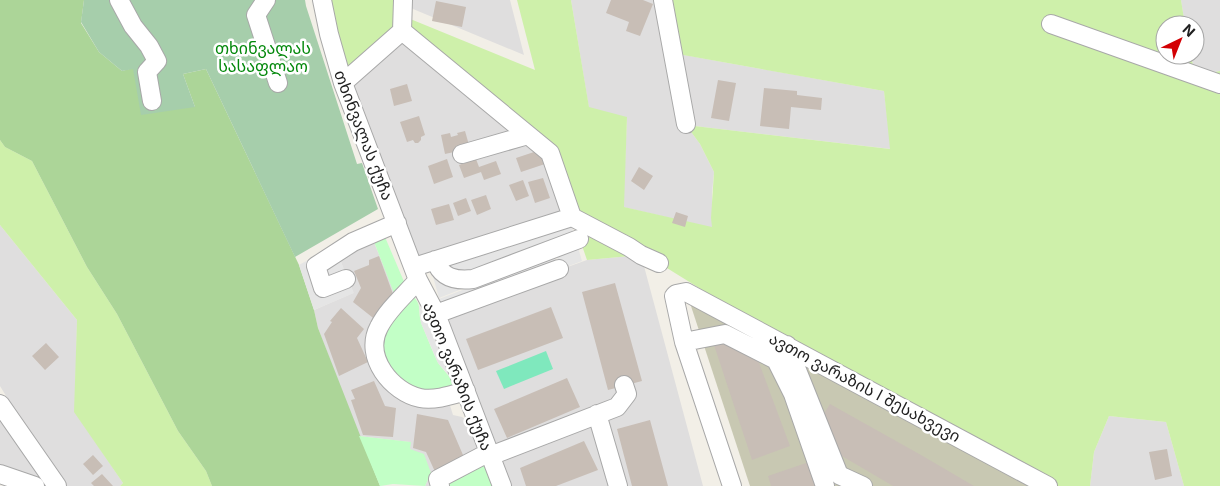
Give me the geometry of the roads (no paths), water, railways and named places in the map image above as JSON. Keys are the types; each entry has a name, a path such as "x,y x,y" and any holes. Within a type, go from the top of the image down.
{"street":[{"path":"119,0 133,26 150,46 157,61 147,72 152,101"},
{"path":"266,0 256,15 278,83"},
{"name":"თხინვალას ქუჩა","path":"322,0 328,34 343,83 416,273"},
{"path":"343,83 402,31 404,0"},
{"path":"663,0 686,124"},
{"path":"1051,24 1220,84"},
{"path":"402,31 550,153 572,217 629,247 641,256 659,263"},
{"path":"462,154 528,135"},
{"path":"466,391 422,399 404,393 392,384 376,358 374,341 378,328 416,273 435,260 572,217"},
{"path":"346,279 323,288 316,266 352,242 397,224"},
{"path":"435,260 437,266 448,277 460,281 473,279 580,238"},
{"path":"436,314 559,270"},
{"name":"ავთო ვარაზის ქუჩა","path":"416,273 436,314 502,486"},
{"name":"ავთო ვარაზის I შესახვევი","path":"684,342 674,296 686,292 1048,486"},
{"path":"732,486 684,342 725,334 776,360 793,394 825,486"},
{"path":"787,345 839,475 863,486"},
{"path":"440,486 438,479 482,456 490,456 597,414 608,412 617,407 626,394 624,385"},
{"path":"0,404 57,486"},
{"path":"597,414 618,486"},
{"path":"0,474 35,486"}],"park label":[{"name":"თხინვალას სასაფლაო","path":"263,57"}]}
